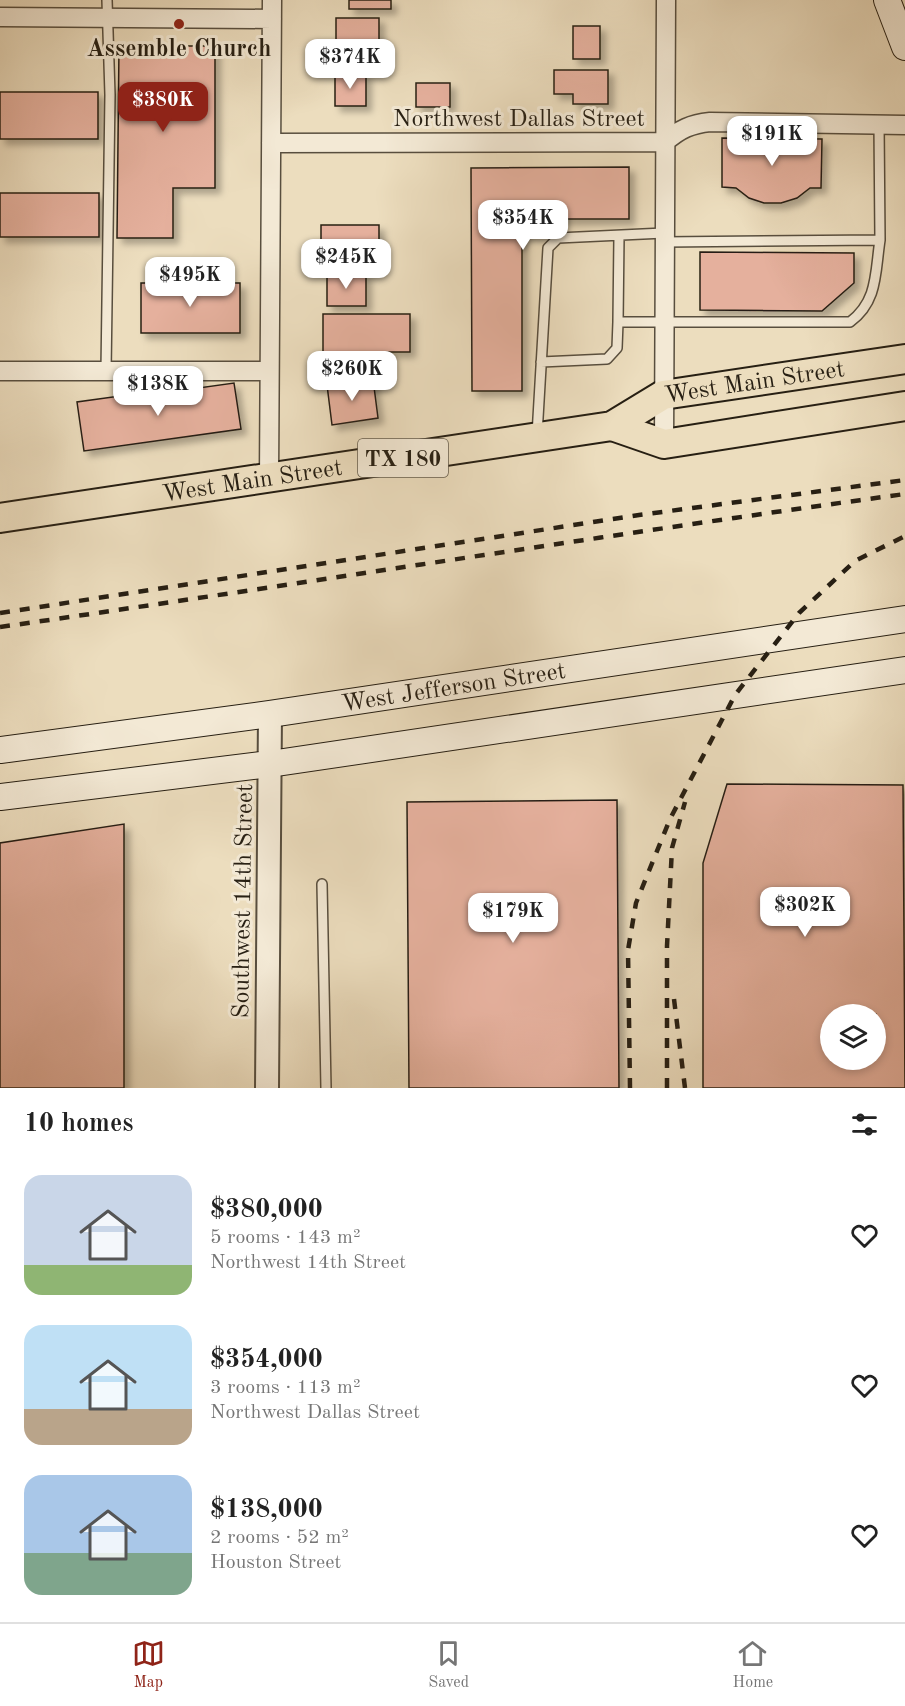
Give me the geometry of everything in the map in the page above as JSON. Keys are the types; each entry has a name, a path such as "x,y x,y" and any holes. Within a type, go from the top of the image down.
{"main road":[{"path":"887,0 905,47"},
{"name":"West Main Street","path":"0,518 612,426 663,395 901,357"},
{"name":"West Main Street","path":"612,426 664,444 905,406"},
{"name":"West Jefferson Street","path":"0,750 270,714 905,619"},
{"name":"West Jefferson Street","path":"0,797 270,764 905,670"}],"street":[{"path":"269,478 272,0"},
{"path":"664,444 666,0"},
{"path":"0,17 107,9 272,19"},
{"name":"Northwest Dallas Street","path":"271,142 665,141 686,127 710,122 905,124"},
{"path":"0,371 269,371"},
{"name":"Southwest 14th Street","path":"267,1088 270,714"}],"lane":[{"path":"106,371 110,106 107,9"},
{"path":"618,322 664,324 850,322 864,311 870,299 880,240 879,124"},
{"path":"537,437 548,248 558,238 620,236 880,240"},
{"path":"541,362 607,359 617,348 620,236"},
{"path":"322,884 326,1088"}],"building":[{"path":"349,0 391,0 391,9 349,9"},
{"path":"336,18 379,18 379,45 360,45 360,57 336,57"},
{"path":"573,26 600,26 600,59 573,59"},
{"path":"119,46 215,46 215,188 173,188 173,238 117,238"},
{"path":"554,70 608,70 608,104 573,104 573,94 554,94"},
{"path":"335,74 366,74 366,106 335,106"},
{"path":"416,83 450,83 450,107 416,107"},
{"path":"0,92 98,92 98,139 0,139"},
{"path":"722,138 822,139 821,188 810,188 797,198 781,203 764,203 749,198 736,188 722,187"},
{"path":"629,167 629,219 522,219 522,391 472,391 471,168"},
{"path":"0,193 99,193 99,237 0,237"},
{"path":"321,225 379,225 379,257 321,257"},
{"path":"700,252 854,253 854,283 822,311 700,310"},
{"path":"327,274 366,274 366,306 327,306"},
{"path":"141,283 240,283 240,333 141,333"},
{"path":"323,314 410,314 410,352 323,352"},
{"path":"373,379 378,418 332,425 327,385"},
{"path":"234,383 241,429 84,451 77,402 127,395 127,398"},
{"path":"727,784 903,785 905,1088 703,1088 703,863"},
{"path":"617,800 619,1088 409,1088 407,802"},
{"path":"124,824 124,1088 0,1088 0,843"}],"railway":[{"path":"0,613 639,515 905,480"},
{"path":"0,627 905,494"},
{"path":"630,1088 628,950 636,903 670,819 735,695 799,613 855,561 905,536"},
{"path":"667,1088 667,946 672,848 685,802"},
{"path":"674,999 685,1088"}],"place":[{"name":"Assemble Church","path":"179,24"}]}
